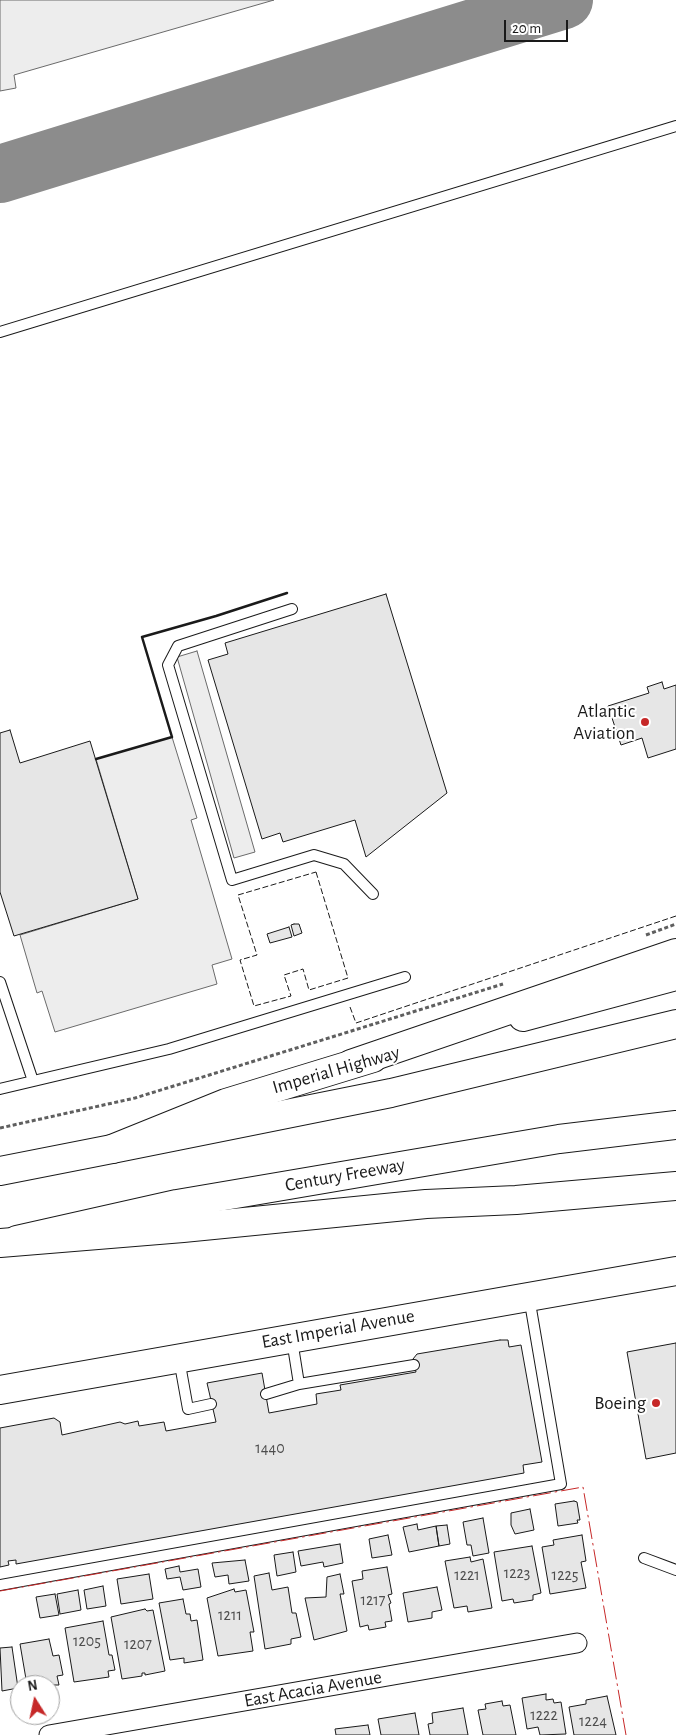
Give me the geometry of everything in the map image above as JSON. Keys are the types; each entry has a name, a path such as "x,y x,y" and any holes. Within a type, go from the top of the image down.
{"main road":[{"path":"351,1064 676,953"},
{"name":"Imperial Highway","path":"0,1171 112,1149 226,1103 351,1064 676,976"},
{"path":"112,1149 391,1093 674,1024"},
{"name":"Century Freeway","path":"8,1242 177,1204 558,1138 676,1125"},
{"path":"8,1242 183,1228 426,1204 516,1200 676,1186"},
{"name":"East Imperial Avenue","path":"0,1390 676,1270"}],"street":[{"name":"East Acacia Avenue","path":"49,1735 577,1643"}],"lane":[{"path":"0,332 676,126"},
{"path":"292,610 178,646 168,665 232,880 314,855 344,864 373,894"},
{"path":"0,1089 169,1049 405,977"},
{"path":"0,982 34,1081"},
{"path":"0,1585 560,1484 529,1296"},
{"path":"291,1337 299,1384"},
{"path":"179,1358 188,1409 211,1404"},
{"path":"266,1394 299,1384 414,1365"},
{"path":"644,1558 676,1570"}],"path":[{"path":"640,938 676,924"},
{"path":"0,1128 135,1098 507,983"}],"shaded area":[{"path":"0,0 274,0 14,75 16,88 0,91"},
{"path":"197,651 255,852 234,858 177,657"},
{"path":"172,737 197,818 191,820 232,959 212,965 217,984 55,1032 42,991 37,993 20,935 138,899 96,759"}],"building":[{"path":"386,594 447,793 366,857 355,820 283,842 280,833 262,839 208,660 228,654 225,643"},
{"name":"Atlantic Aviation","path":"662,682 664,689 676,685 676,749 648,758 642,738 621,745 608,706 649,693 647,687"},
{"path":"10,730 20,763 90,741 138,899 14,936 0,892 0,733"},
{"path":"299,924 302,933 294,936 291,925"},
{"path":"289,927 292,937 270,943 267,934"},
{"path":"508,1340 509,1347 521,1345 542,1462 523,1465 524,1473 16,1564 16,1560 8,1561 9,1565 0,1567 0,1428 54,1418 60,1422 62,1435 120,1422 125,1424 138,1421 139,1426 164,1422 166,1431 216,1422 207,1383 262,1373 269,1413 317,1404 316,1394 341,1390 340,1385 416,1372 413,1359 417,1354"},
{"name":"Boeing","path":"676,1343 676,1453 646,1459 627,1352"},
{"path":"577,1502 580,1520 577,1520 578,1523 558,1526 555,1504"},
{"path":"530,1509 534,1530 515,1534 511,1525 511,1513"},
{"path":"483,1518 489,1553 473,1556 471,1545 467,1545 463,1522"},
{"path":"417,1524 418,1530 436,1526 439,1546 409,1552 403,1527"},
{"path":"447,1525 450,1544 439,1546 436,1526"},
{"path":"388,1535 392,1555 372,1558 369,1539"},
{"path":"582,1535 586,1561 581,1562 586,1588 550,1594 542,1547 554,1545 553,1540"},
{"path":"340,1544 343,1563 324,1567 323,1562 301,1566 298,1551"},
{"path":"532,1546 541,1593 533,1595 533,1600 514,1603 513,1599 502,1601 494,1552"},
{"path":"293,1552 296,1572 277,1576 274,1555"},
{"path":"470,1557 471,1562 483,1559 492,1608 468,1612 467,1606 454,1608 445,1561"},
{"path":"245,1560 249,1581 229,1584 228,1575 215,1577 212,1563"},
{"path":"179,1566 180,1572 198,1569 201,1587 183,1590 180,1577 167,1579 165,1569"},
{"path":"387,1567 392,1594 388,1595 391,1603 389,1604 392,1621 385,1622 386,1627 369,1630 368,1625 360,1627 352,1581 363,1579 362,1571"},
{"path":"269,1573 272,1590 288,1587 292,1613 296,1613 301,1637 291,1639 291,1644 265,1649 254,1576"},
{"path":"149,1574 153,1599 121,1604 117,1579"},
{"path":"340,1574 344,1594 340,1594 347,1631 314,1640 305,1598 326,1597 327,1577"},
{"path":"103,1586 106,1606 87,1609 84,1590"},
{"path":"437,1587 442,1610 432,1612 432,1618 408,1622 403,1593"},
{"path":"234,1589 235,1592 246,1590 254,1632 250,1632 253,1651 218,1656 207,1598"},
{"path":"78,1590 81,1610 60,1614 57,1594"},
{"path":"55,1594 59,1615 40,1618 36,1597"},
{"path":"183,1599 186,1614 190,1614 191,1621 197,1620 203,1660 184,1663 184,1658 170,1660 159,1603"},
{"path":"145,1609 147,1611 153,1610 165,1671 145,1675 145,1673 142,1673 142,1676 122,1679 111,1617"},
{"path":"103,1621 109,1655 112,1655 115,1670 108,1671 109,1677 74,1682 65,1628"},
{"path":"49,1639 53,1656 59,1655 63,1675 25,1675 20,1644"},
{"path":"12,1647 16,1675 10,1675 10,1690 2,1691 0,1648"},
{"path":"546,1694 546,1700 553,1699 554,1703 561,1702 566,1734 540,1735 538,1727 527,1729 522,1698"},
{"path":"607,1696 616,1735 574,1735 569,1707 586,1704 586,1700"},
{"path":"502,1701 503,1706 510,1705 516,1735 483,1735 478,1710 486,1709 485,1704"},
{"path":"463,1708 468,1735 430,1735 428,1724 433,1723 432,1713"},
{"path":"415,1713 419,1735 381,1735 378,1719"},
{"path":"368,1725 370,1735 336,1735 335,1729"}],"taxiway":[{"path":"0,174 564,0"}],"fence":[{"path":"316,872 348,978 309,990 303,969 284,975 291,996 254,1006 240,960 257,955 238,895 316,872"},
{"path":"350,1007 356,1023 676,916"}],"wall":[{"path":"96,759 172,737 142,637 287,593"}],"power":[{"path":"0,1591 583,1487 626,1735"}],"place":[{"name":"Atlantic Aviation","path":"645,722"},
{"name":"Boeing","path":"656,1403"}]}
